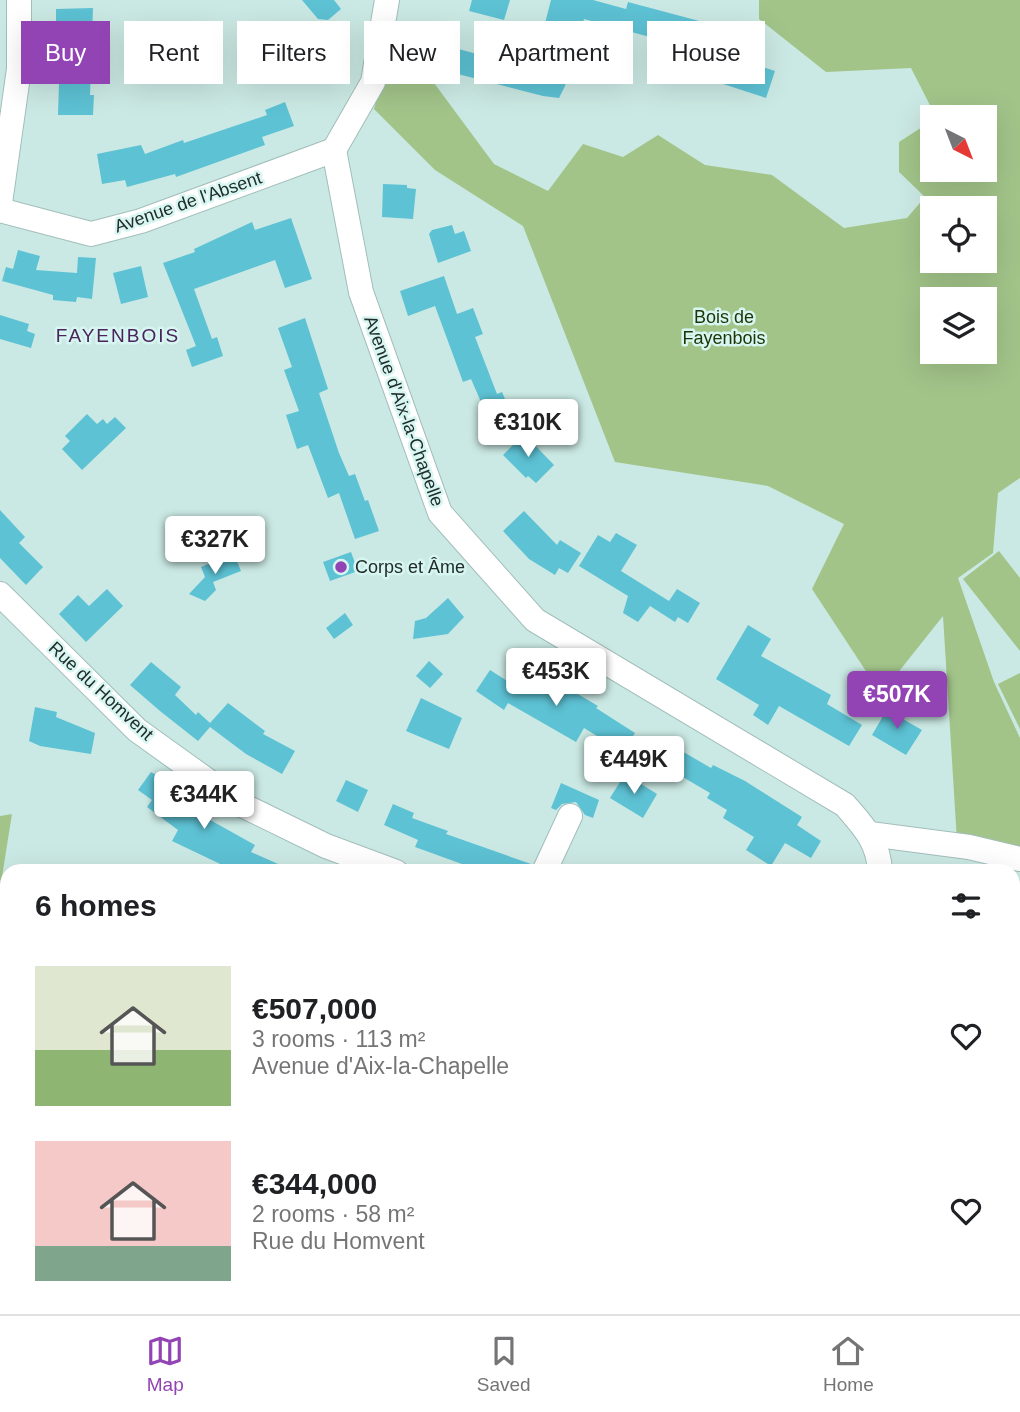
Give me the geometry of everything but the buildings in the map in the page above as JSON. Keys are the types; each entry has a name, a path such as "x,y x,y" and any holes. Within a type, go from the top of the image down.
{"street":[{"path":"0,203 6,126 19,69 19,0"},
{"path":"334,150 373,82 387,0"},
{"name":"Avenue de l'Absent","path":"0,210 91,234 141,221 334,150"},
{"name":"Avenue d'Aix-la-Chapelle","path":"334,150 361,292 440,513 535,620 845,805 870,834 879,853 880,864"},
{"name":"Rue du Homvent","path":"0,594 137,730 240,804 326,846 374,864"},
{"path":"548,864 570,816"},
{"path":"870,834 969,847 1020,859"}],"green space":[{"name":"Bois de Fayenbois","path":"759,0 1020,0 1020,478 998,493 993,553 958,578 994,682 1020,738 1020,856 957,841 943,616 881,694 812,589 844,524 768,486 615,462 523,226 435,170 374,109 382,84 435,84 494,164 548,191 583,144 623,157 658,135 705,165 772,175 844,228 907,218 920,203 920,273 997,273 997,196 924,196 899,172 899,142 920,128 920,182 998,182 998,105 930,105 911,68 826,72 765,24 765,21 759,19"},
{"path":"999,551 1020,578 1020,651 963,579"},
{"path":"1020,673 1020,729 998,684"},
{"path":"12,814 4,864 0,864 0,816"}],"place":[{"name":"Corps et Âme","path":"341,567"}],"district":[{"name":"FAYENBOIS","path":"118,335"}]}
